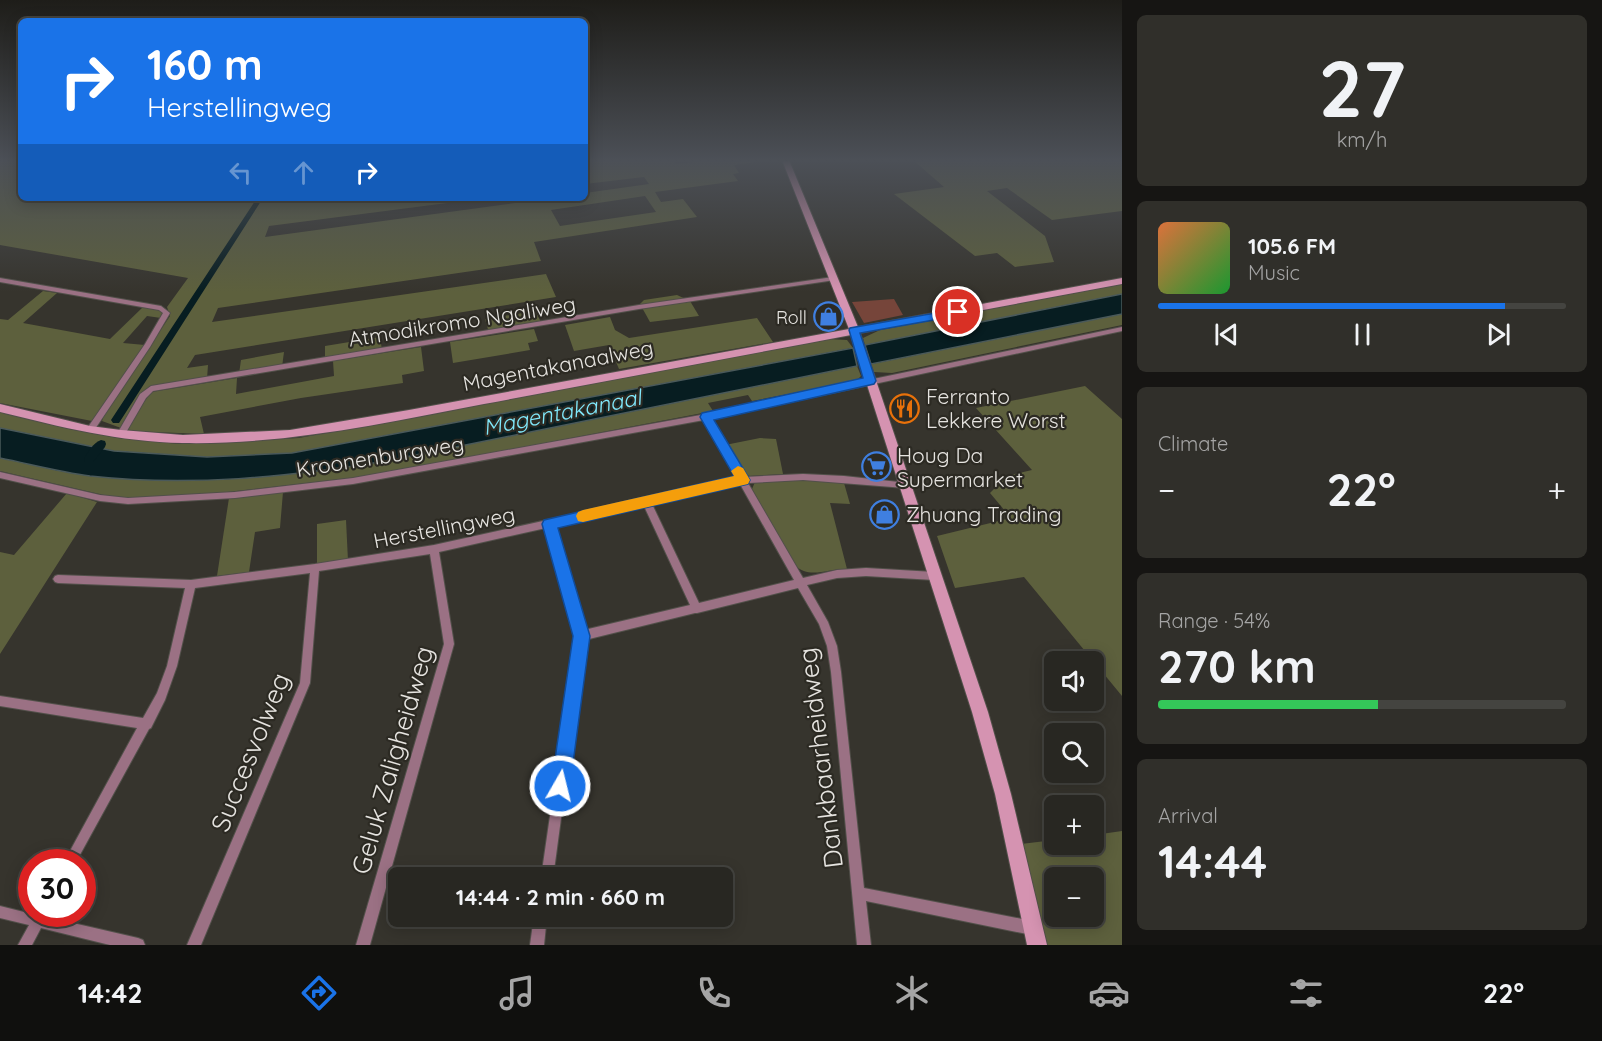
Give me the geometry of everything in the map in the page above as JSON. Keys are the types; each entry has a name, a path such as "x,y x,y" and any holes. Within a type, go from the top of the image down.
{"street":[{"path":"803,204 855,334 980,712 1003,794 1037,945"},
{"name":"Atmodikromo Ngaliweg","path":"121,434 143,396 151,389 639,307 833,279"},
{"path":"0,280 160,308 166,313 148,345 90,430"},
{"name":"Magentakanaalweg","path":"0,408 90,430 121,434 183,439 290,434 855,334 1122,281"},
{"name":"Kroonenburgweg","path":"0,475 112,500 150,500 235,495 404,474 574,440 706,417 868,375 1122,329"},
{"name":"Dankbaarheidweg","path":"706,417 803,583 828,633 836,672 864,945"},
{"name":"Herstellingweg","path":"58,579 191,584 315,568 434,549 743,480 805,477 904,485"},
{"path":"647,502 697,609"},
{"path":"549,524 581,636 549,867"},
{"name":"Geluk Zaligheidweg","path":"363,945 449,644 434,549"},
{"name":"Succesvolweg","path":"194,945 305,683 315,568"},
{"path":"581,636 837,574 866,572 934,576"},
{"path":"77,849 161,696 172,666 191,584"},
{"path":"0,701 147,724"},
{"path":"859,893 1033,928"},
{"path":"0,912 18,914"},
{"path":"25,945 35,927"},
{"path":"75,927 138,945"},
{"path":"537,945 539,927"}],"green space":[{"path":"0,204 439,204 269,226 265,237 507,204 591,204 551,210 560,226 656,212 651,204 687,204 697,217 534,242 541,261 218,308 212,322 546,274 556,297 195,355 187,368 208,365 207,379 150,388 121,428 102,421 170,316 167,307 188,278 0,245"},
{"path":"907,204 1004,204 1045,236 1054,262 1015,267 997,253 975,256"},
{"path":"1030,204 1122,204 1122,211 1052,220"},
{"path":"1122,284 1122,294 865,345 863,338 880,330"},
{"path":"43,291 57,293 23,323 110,339 143,307 161,311 163,314 161,318 147,316 123,343 145,345 92,421 0,403 0,319 8,320"},
{"path":"677,295 690,301 699,316 650,322 640,304 644,300"},
{"path":"536,311 542,325 489,333 485,319"},
{"path":"1122,314 1122,325 892,373 874,372 871,364"},
{"path":"610,317 615,330 629,338 757,318 773,342 619,369 609,345 574,351 565,325"},
{"path":"534,329 538,341 528,343 530,350 453,363 450,342"},
{"path":"380,337 382,350 325,360 325,346"},
{"path":"828,339 847,340 853,348 292,453 207,457 114,451 0,428 0,412 118,438 179,444 299,438"},
{"path":"421,347 424,371 402,375 403,383 301,398 200,417 204,434 128,431 126,428 151,392 237,378 236,394 334,376 333,361"},
{"path":"284,352 282,367 239,374 241,360"},
{"path":"857,366 861,376 856,381 752,401 748,395 708,403 713,411 377,475 228,492 138,498 108,496 0,471 0,458 90,476 165,481 238,479 312,472 386,461"},
{"path":"1085,386 1122,419 1122,696 1104,674 1104,651 1085,651 1024,577 955,588 937,536 1011,518 990,493 1007,476 1032,470 976,408"},
{"path":"760,438 776,439 783,474 749,476 745,474 725,445"},
{"path":"800,479 844,483 850,504 830,503 847,569 813,573 795,565 752,489 755,482"},
{"path":"283,492 280,528 255,532 249,572 217,576 229,498"},
{"path":"67,493 97,502 0,654 0,552 14,555"},
{"path":"346,520 348,561 317,566 317,524"},
{"path":"1122,831 1122,945 1046,945 1021,844 1044,841 1044,855 1104,855 1104,834"}],"water":[{"path":"1122,294 1122,314 871,364 865,345"},
{"name":"Magentakanaal","path":"853,348 857,366 386,461 312,472 238,479 165,481 90,476 0,458 0,428 114,451 207,457 292,453"}],"building":[{"path":"894,299 903,315 864,323 852,302"},
{"name":"Roll","path":"814,312 838,313 841,321 817,320"}],"waterway":[{"path":"116,420 256,204"},
{"path":"89,459 101,444"}],"slow traffic":[{"path":"583,516 743,480 738,471"}],"place":[{"name":"Roll","path":"828,317"},
{"name":"Ferranto Lekkere Worst","path":"905,408"},
{"name":"Houg Da Supermarket","path":"876,467"},
{"name":"Zhuang Trading","path":"885,514"}],"route":[{"path":"560,786 581,636 549,524 743,480 706,417 729,410 870,381 854,330 958,312"}]}
